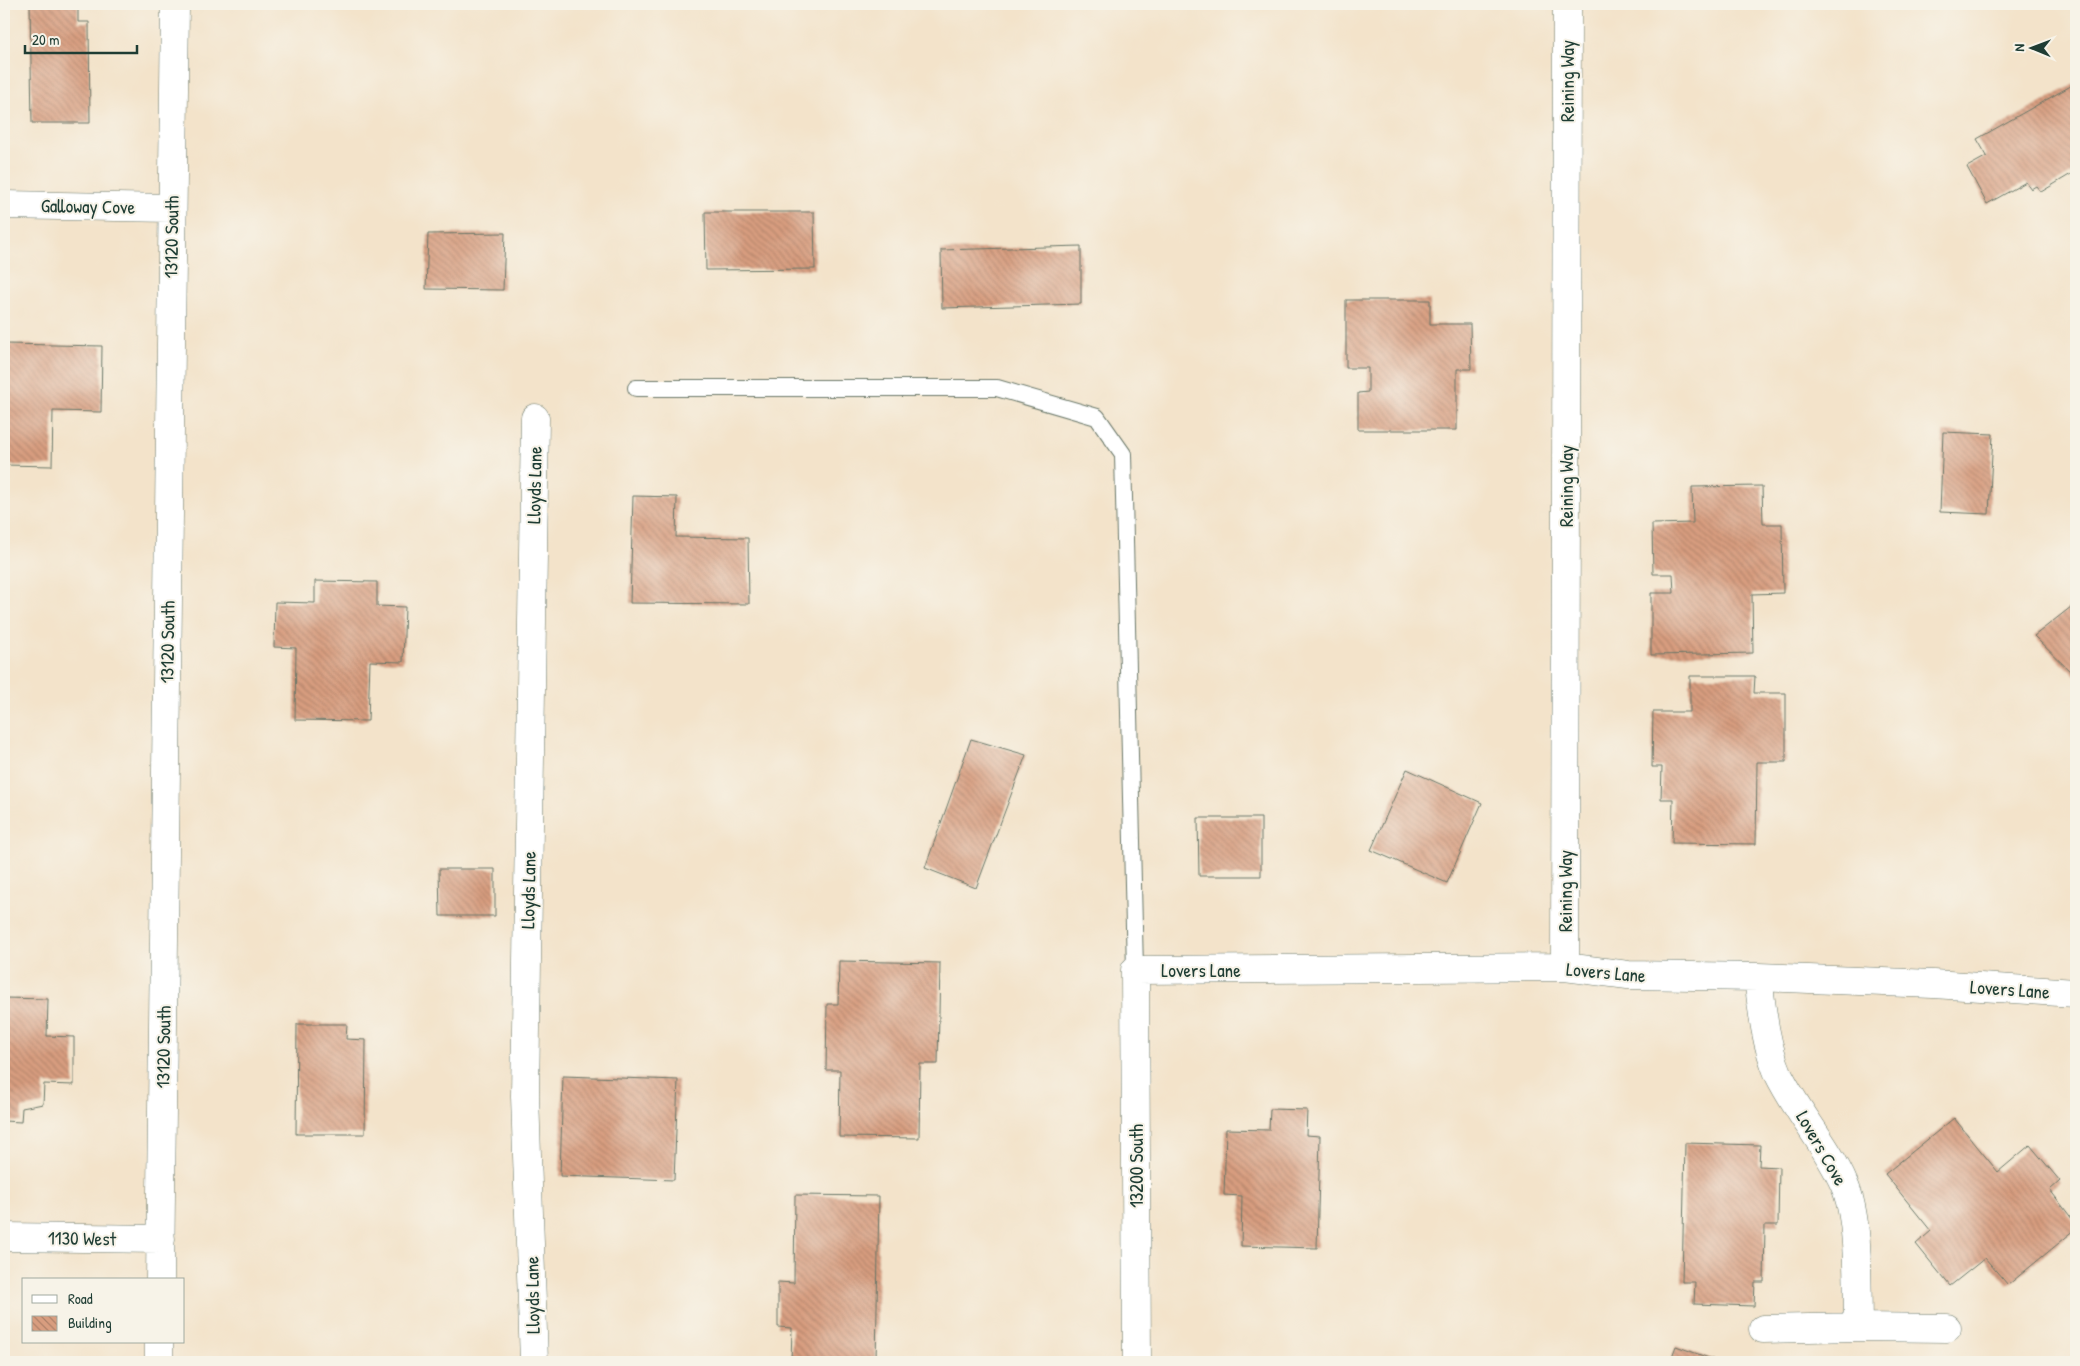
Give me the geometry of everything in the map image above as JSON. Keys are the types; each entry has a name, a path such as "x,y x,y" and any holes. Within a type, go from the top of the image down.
{"street":[{"name":"13120 South","path":"160,1278 171,208 175,4"},
{"name":"Reining Way","path":"1565,968 1567,4"},
{"name":"Galloway Cove","path":"4,205 171,208"},
{"name":"Lloyds Lane","path":"534,1362 525,1096 535,418"},
{"name":"Lovers Lane","path":"1135,970 1565,968 1628,975 1758,976 2076,993"},
{"name":"13200 South","path":"1135,970 1137,1362"},
{"name":"Lovers Cove","path":"1758,976 1765,1027 1771,1053 1779,1074 1845,1184 1854,1218 1858,1327"},
{"name":"1130 West","path":"4,1237 161,1239"},
{"path":"1763,1329 1947,1328"},
{"path":"159,1344 159,1362"}],"lane":[{"path":"636,388 997,388 1097,417 1123,454 1135,970"}],"building":[{"path":"30,4 78,4 78,22 89,22 90,123 32,123"},
{"path":"2076,83 2076,171 2041,192 2036,186 2031,189 2026,182 1987,204 1967,167 1987,156 1977,139"},
{"path":"705,212 814,212 815,269 706,270"},
{"path":"505,233 503,290 426,289 428,234"},
{"path":"1081,246 1081,304 942,308 941,250"},
{"path":"1346,300 1430,300 1430,324 1470,324 1471,369 1457,369 1457,430 1358,430 1358,393 1368,392 1368,368 1346,368"},
{"path":"4,333 7,333 6,344 102,346 101,412 53,411 52,466 4,465"},
{"path":"1943,432 1993,434 1989,514 1940,512"},
{"path":"1762,486 1763,524 1782,524 1783,593 1752,594 1753,653 1651,655 1651,593 1674,593 1673,574 1653,574 1652,524 1693,523 1692,487"},
{"path":"633,496 677,497 676,537 748,538 749,604 630,603"},
{"path":"315,581 377,582 377,606 405,607 403,662 370,661 368,721 295,720 296,648 274,647 275,602 315,603"},
{"path":"2076,603 2076,675 2075,676 2034,636"},
{"path":"1690,676 1755,676 1754,693 1786,693 1786,762 1757,762 1756,844 1672,843 1673,799 1661,799 1662,767 1652,767 1653,712 1690,712"},
{"path":"971,739 1026,755 976,888 925,868"},
{"path":"1407,769 1482,803 1447,883 1371,850"},
{"path":"1198,818 1261,818 1261,876 1199,876"},
{"path":"439,869 495,869 495,916 440,916"},
{"path":"839,961 940,963 938,1064 920,1064 919,1138 839,1137 840,1070 826,1070 827,1004 838,1004"},
{"path":"4,998 48,999 47,1036 74,1037 74,1085 44,1084 43,1104 22,1108 21,1122 4,1121"},
{"path":"297,1024 347,1024 346,1039 366,1040 365,1134 296,1134"},
{"path":"563,1076 678,1080 674,1180 560,1176"},
{"path":"1270,1109 1307,1110 1306,1135 1320,1136 1317,1248 1241,1246 1242,1196 1224,1195 1226,1129 1269,1130"},
{"path":"1954,1118 1998,1172 2030,1145 2060,1181 2050,1190 2076,1224 2076,1229 2008,1285 1985,1258 1950,1286 1916,1244 1931,1231 1885,1174"},
{"path":"1685,1143 1760,1145 1759,1166 1779,1167 1778,1225 1765,1225 1764,1282 1755,1282 1754,1306 1694,1304 1695,1282 1682,1282"},
{"path":"795,1195 879,1196 876,1362 791,1362 792,1328 778,1327 778,1282 794,1283"},
{"path":"1676,1346 1720,1362 1670,1362"}]}
